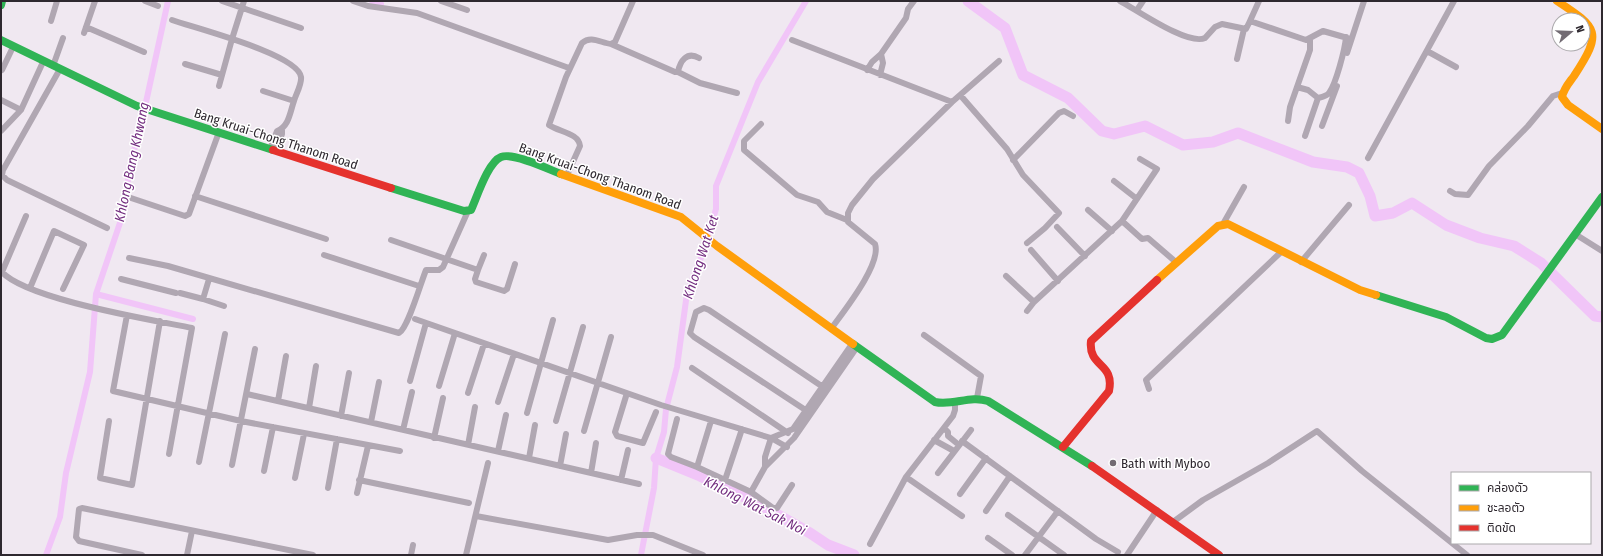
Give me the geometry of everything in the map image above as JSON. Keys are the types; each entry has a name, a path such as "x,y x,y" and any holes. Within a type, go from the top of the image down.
{"street":[{"path":"1,5 2,1"},
{"path":"51,21 57,1"},
{"path":"84,33 95,1"},
{"path":"145,1 158,6"},
{"path":"222,1 301,28"},
{"path":"219,86 244,1"},
{"path":"352,1 368,6 417,12 569,68"},
{"path":"441,1 467,10"},
{"path":"611,44 615,42 633,1"},
{"path":"867,70 872,62 881,54 906,18 908,9 914,1"},
{"path":"1120,1 1175,32 1193,39 1205,38 1215,27 1222,24 1244,29"},
{"path":"1137,10 1142,1"},
{"path":"1237,59 1244,29 1247,27 1259,1"},
{"path":"1318,98 1327,95 1331,90 1343,54 1364,1"},
{"path":"1368,158 1454,1"},
{"path":"1450,191 1455,194 1468,195 1489,166 1528,126 1553,96 1562,93 1595,47 1598,34 1596,29 1591,23 1557,1"},
{"path":"172,20 269,52 287,62 298,72 300,82 294,101 287,122 282,129 277,131 272,150"},
{"path":"1250,21 1302,39 1310,39 1323,31 1349,38"},
{"path":"86,26 144,52"},
{"path":"64,38 56,67 2,170 2,175 7,180 107,228"},
{"path":"1322,126 1349,38"},
{"path":"1288,121 1290,107 1310,50 1310,39"},
{"name":"Bang Kruai-Chong Thanom Road","path":"1,40 43,62 135,105 448,207 468,211 473,207 490,166 499,157 511,156 567,175 681,217 717,246 935,402 944,404 955,403 977,398"},
{"path":"567,175 580,146 580,142 577,138 549,125 569,68 585,40 594,40 611,44 648,61 678,72 700,83 737,93"},
{"path":"792,40 952,102"},
{"path":"2,70 13,47"},
{"path":"1427,51 1456,67"},
{"path":"880,75 883,63 881,54"},
{"path":"678,72 681,62 686,57 693,55 699,58"},
{"path":"847,220 848,213 852,205 873,179 952,102 961,96 999,61"},
{"path":"1,131 21,110 43,62"},
{"path":"185,64 222,75"},
{"path":"1297,87 1308,90 1318,98"},
{"path":"263,91 294,101"},
{"path":"1562,93 1562,97 1565,102 1602,129"},
{"path":"961,96 1007,149 1023,175 1060,213 1045,228 1026,243"},
{"path":"1305,136 1318,98"},
{"path":"1,100 21,110"},
{"path":"1014,160 1059,113 1064,111 1073,116"},
{"path":"761,124 744,141 744,150 797,195 818,202 827,212 847,220 875,244 876,252 867,275 857,293 831,329"},
{"path":"128,197 185,216 188,214 219,132"},
{"path":"1027,311 1034,302 1122,222 1157,169 1140,159"},
{"path":"1114,181 1137,199"},
{"path":"1223,224 1226,215 1244,186"},
{"path":"195,196 326,240"},
{"path":"1063,446 1108,391 1111,385 1109,373 1093,358 1091,354 1092,341 1103,328 1218,226 1228,224 1238,228 1281,252 1369,294 1446,317 1489,339 1502,335 1602,197"},
{"path":"1301,262 1349,205"},
{"path":"1088,210 1112,231"},
{"path":"128,258 153,262 396,332 402,331 426,270 442,269 468,211"},
{"path":"26,216 1,272 16,282 68,301 192,328 179,407 169,454"},
{"path":"1122,222 1142,239 1148,238 1177,263"},
{"path":"1057,227 1085,256"},
{"path":"30,288 54,231 84,245 63,289"},
{"path":"1575,234 1602,251"},
{"path":"391,240 478,270"},
{"path":"1031,250 1058,281"},
{"path":"1149,389 1146,380 1281,252"},
{"path":"324,255 419,286"},
{"path":"484,255 475,279 476,282 504,291 507,289 515,264"},
{"path":"1006,276 1034,302"},
{"path":"121,279 204,299 224,306"},
{"path":"204,299 209,279"},
{"path":"810,409 694,337 690,333 696,312 704,308 709,310 826,385"},
{"path":"124,314 113,391 241,421 400,451"},
{"path":"414,319 661,405 771,438 787,447"},
{"path":"527,413 552,320"},
{"path":"109,421 100,478 132,485 160,321"},
{"path":"410,381 426,323"},
{"path":"556,421 583,327"},
{"path":"439,386 455,333"},
{"path":"199,462 225,334"},
{"path":"924,335 981,376 977,398 988,400 1063,446 1220,555"},
{"path":"584,431 611,336"},
{"path":"468,393 484,344"},
{"path":"751,492 765,467 787,447 794,438 810,409 855,345"},
{"path":"232,464 255,349"},
{"path":"498,402 514,354"},
{"path":"278,401 286,356"},
{"path":"310,408 316,366"},
{"path":"692,368 788,432 794,438"},
{"path":"341,416 349,373"},
{"path":"371,422 379,382"},
{"path":"402,430 412,392"},
{"path":"627,393 615,432 617,436 643,444 656,412"},
{"path":"247,394 639,484"},
{"path":"434,438 443,398"},
{"path":"870,544 906,477 955,414 955,403"},
{"path":"468,445 475,407"},
{"path":"771,438 793,429 810,409"},
{"path":"498,451 506,415"},
{"path":"677,419 668,454 671,457 751,492 772,508 777,508 792,485"},
{"path":"696,467 712,421"},
{"path":"529,458 535,425"},
{"path":"264,471 273,427"},
{"path":"944,428 948,432 948,436 986,458 1058,511 1118,552"},
{"path":"725,480 742,429"},
{"path":"938,473 970,430"},
{"path":"1173,522 1203,500 1263,466 1317,431 1362,471 1451,542"},
{"path":"295,478 304,434"},
{"path":"560,466 566,434"},
{"path":"943,443 948,436"},
{"path":"765,467 765,457 771,438"},
{"path":"328,488 337,439"},
{"path":"934,440 943,443 954,451"},
{"path":"591,473 596,443"},
{"path":"357,492 368,446"},
{"path":"621,480 628,450"},
{"path":"960,494 986,458"},
{"path":"466,555 488,463"},
{"path":"986,511 1010,476"},
{"path":"906,477 962,516"},
{"path":"359,480 469,503"},
{"path":"142,555 79,541 76,537 79,509 82,508 313,555"},
{"path":"1126,555 1157,510"},
{"path":"1026,555 1058,511"},
{"path":"1008,515 1064,555"},
{"path":"476,516 603,540 617,540 637,535 653,535 703,555"},
{"path":"187,555 192,530"},
{"path":"988,538 1012,555"},
{"path":"1453,544 1467,555"},
{"path":"411,555 413,545"}],"waterway":[{"name":"Khlong Bang Khwang","path":"46,555 60,517 66,473 90,372 96,294 125,208 129,170 143,116 168,1"},
{"path":"372,1 381,4"},
{"name":"Khlong Wat Ket","path":"641,555 654,488 656,458 664,432 666,409 677,367 687,293 704,250 716,209 716,186 758,82 806,1"},
{"path":"968,1 1005,28 1023,75 1068,98 1102,131 1114,134 1145,126 1183,145 1213,142 1238,133 1313,162 1347,167 1359,173 1370,196 1375,216 1393,213 1412,203 1446,225 1480,238 1514,246 1541,263 1595,316 1602,317"},
{"path":"96,294 193,319"},
{"name":"Khlong Wat Sak Noi","path":"656,458 700,476 757,503 828,545 854,555"}],"traffic: fast":[{"path":"1,5 2,1"},
{"path":"1,40 137,106 273,150"},
{"path":"391,188 464,211 471,210 487,173 496,160 501,157 506,156 522,159 561,174"},
{"path":"1376,295 1446,317 1486,338 1492,339 1502,335 1602,197"},
{"path":"853,344 935,402 948,403 975,399 988,401 1092,466"}],"traffic: slow":[{"path":"1557,1 1581,18 1592,32 1592,40 1589,50 1574,76 1565,88 1562,97 1568,105 1602,129"},
{"path":"561,174 681,217 717,246 853,344"},
{"path":"1157,280 1218,226 1228,224 1360,290 1376,295"}],"traffic: jam":[{"path":"273,150 391,188"},
{"path":"1063,447 1109,391 1110,382 1108,375 1093,356 1091,341 1157,280"},
{"path":"1092,466 1219,555"}],"place":[{"name":"Bath with Myboo","path":"1113,463"}]}
